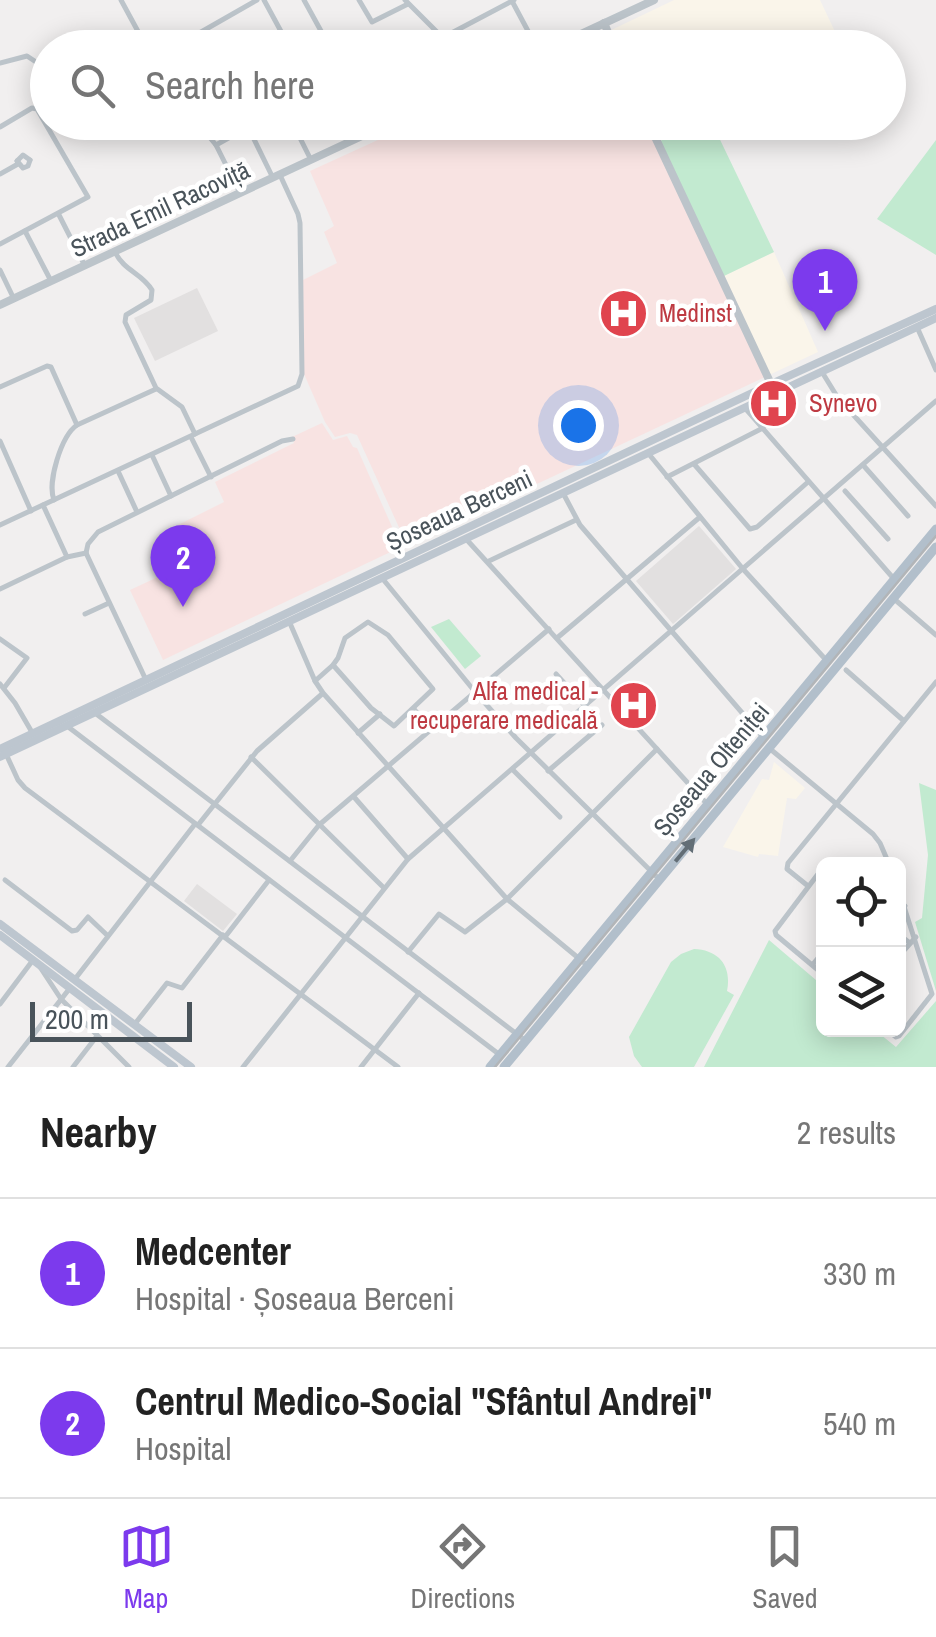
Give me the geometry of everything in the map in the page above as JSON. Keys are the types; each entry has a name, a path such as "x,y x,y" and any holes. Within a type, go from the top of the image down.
{"main road":[{"name":"Șoseaua Berceni","path":"2,752 67,726 289,622 338,594 466,539 535,501 563,493 623,459 648,453 822,372 936,309"},
{"name":"Șoseaua Berceni","path":"2,752 146,680 623,459 771,384 936,318"},
{"name":"Șoseaua Olteniței","path":"504,1067 521,1038 651,872 936,529"},
{"name":"Șoseaua Olteniței","path":"583,962 660,880 936,547"},
{"path":"0,924 174,1067"},
{"path":"0,935 191,1067"},
{"name":"Șoseaua Olteniței","path":"490,1067 521,1038"}],"street":[{"path":"122,0 138,30"},
{"path":"206,30 261,0 279,30"},
{"path":"304,0 320,30"},
{"path":"359,0 372,22 407,2 434,30"},
{"path":"457,30 513,0 529,30"},
{"path":"589,30 654,0"},
{"path":"604,23 607,30"},
{"path":"0,63 30,58"},
{"path":"0,127 30,109"},
{"path":"0,244 88,198 55,140"},
{"path":"212,140 240,194"},
{"path":"216,145 225,140"},
{"path":"0,525 300,384 300,223 255,140"},
{"path":"301,140 311,160"},
{"name":"Strada Emil Racoviță","path":"0,305 354,140"},
{"path":"656,140 771,384"},
{"path":"0,174 18,164"},
{"path":"58,214 85,266"},
{"path":"25,231 51,281"},
{"path":"115,252 122,264 152,290 150,302 126,315 125,320 156,388 182,407 211,478"},
{"path":"0,270 14,299"},
{"path":"917,327 936,370"},
{"path":"0,387 49,366 77,425"},
{"path":"822,372 833,391 936,506"},
{"path":"54,500 50,490 52,479 66,436 77,425 156,388"},
{"path":"243,1067 408,858 936,402"},
{"path":"745,408 894,580"},
{"path":"667,477 762,428"},
{"path":"146,680 86,552 88,544 96,534 137,512 292,439"},
{"path":"0,441 31,510"},
{"path":"648,453 826,661"},
{"path":"152,455 172,496"},
{"path":"694,464 752,530 809,482"},
{"path":"863,464 908,516"},
{"path":"118,470 137,512"},
{"path":"845,491 888,539"},
{"path":"563,493 576,520 764,737"},
{"path":"43,505 67,557"},
{"path":"557,638 700,517"},
{"path":"487,562 576,520"},
{"path":"466,539 707,804"},
{"path":"0,588 86,552"},
{"path":"382,578 530,752 660,880"},
{"path":"893,598 936,635"},
{"path":"85,614 109,603"},
{"path":"289,622 323,693 507,899 583,962"},
{"path":"314,681 333,665 345,638 367,622 388,635 433,692 394,726 371,708 333,665"},
{"path":"290,862 319,826 548,629"},
{"path":"0,639 27,658 2,686 32,734"},
{"path":"846,670 904,721"},
{"path":"556,674 585,706"},
{"path":"808,886 786,866 936,682"},
{"path":"8,1067 250,758 323,693"},
{"path":"414,709 432,730"},
{"path":"95,713 521,1038"},
{"path":"358,733 380,714"},
{"path":"548,771 602,724"},
{"path":"67,726 500,1055"},
{"path":"768,748 876,837 886,857"},
{"path":"408,952 439,914 465,932 507,899 657,749"},
{"path":"2,752 22,786 398,1067"},
{"path":"250,758 383,888"},
{"path":"512,768 560,817"},
{"path":"354,797 408,858"},
{"path":"816,876 775,931 776,936 816,968"},
{"path":"6,880 72,931 78,930 88,918 108,936"},
{"path":"134,1025 167,983 182,988 269,880"},
{"path":"906,909 932,994 906,1027"},
{"path":"906,948 916,937"},
{"path":"906,941 910,944"},
{"path":"812,965 816,960"},
{"path":"0,1004 36,962 60,999 129,1067"},
{"path":"361,1067 418,993"},
{"path":"73,1067 97,1036"}],"shaded area":[{"path":"674,0 820,0 834,30 611,30"},
{"path":"378,140 654,140 765,377 407,545 357,435 335,437 304,374 303,280 337,263 324,232 334,226 310,171"},
{"path":"774,252 818,352 767,376 721,277"},
{"path":"197,288 218,331 155,361 134,318"},
{"path":"322,423 333,440 347,436 357,448 401,547 163,660 130,590 192,561 176,526 224,502 215,482 294,443 292,437"},
{"path":"699,526 736,569 673,624 636,581"},
{"path":"774,762 805,788 796,799 787,798 778,856 758,857 723,847 762,779 769,780"},
{"path":"197,884 237,914 223,931 184,901"}],"green space":[{"path":"720,140 774,252 724,276 660,141"},
{"path":"936,140 936,255 877,219"},
{"path":"449,619 481,656 465,669 431,627"},
{"path":"919,783 936,790 936,991 915,922 922,918 928,855"},
{"path":"769,940 816,980 816,1037 884,1037 896,1047 936,1001 936,1067 704,1067"},
{"path":"694,949 710,952 722,961 727,991 734,995 694,1067 642,1067 629,1037 671,962"}],"tram line":[{"path":"495,1067 936,536"}],"place":[{"name":"Medinst","path":"624,313"},
{"name":"Medcenter","path":"825,331"},
{"name":"Synevo","path":"774,403"},
{"name":"Centrul Medico-Social \"Sfântul Andrei\"","path":"183,607"},
{"name":"Alfa medical - recuperare medicală","path":"633,705"}]}
